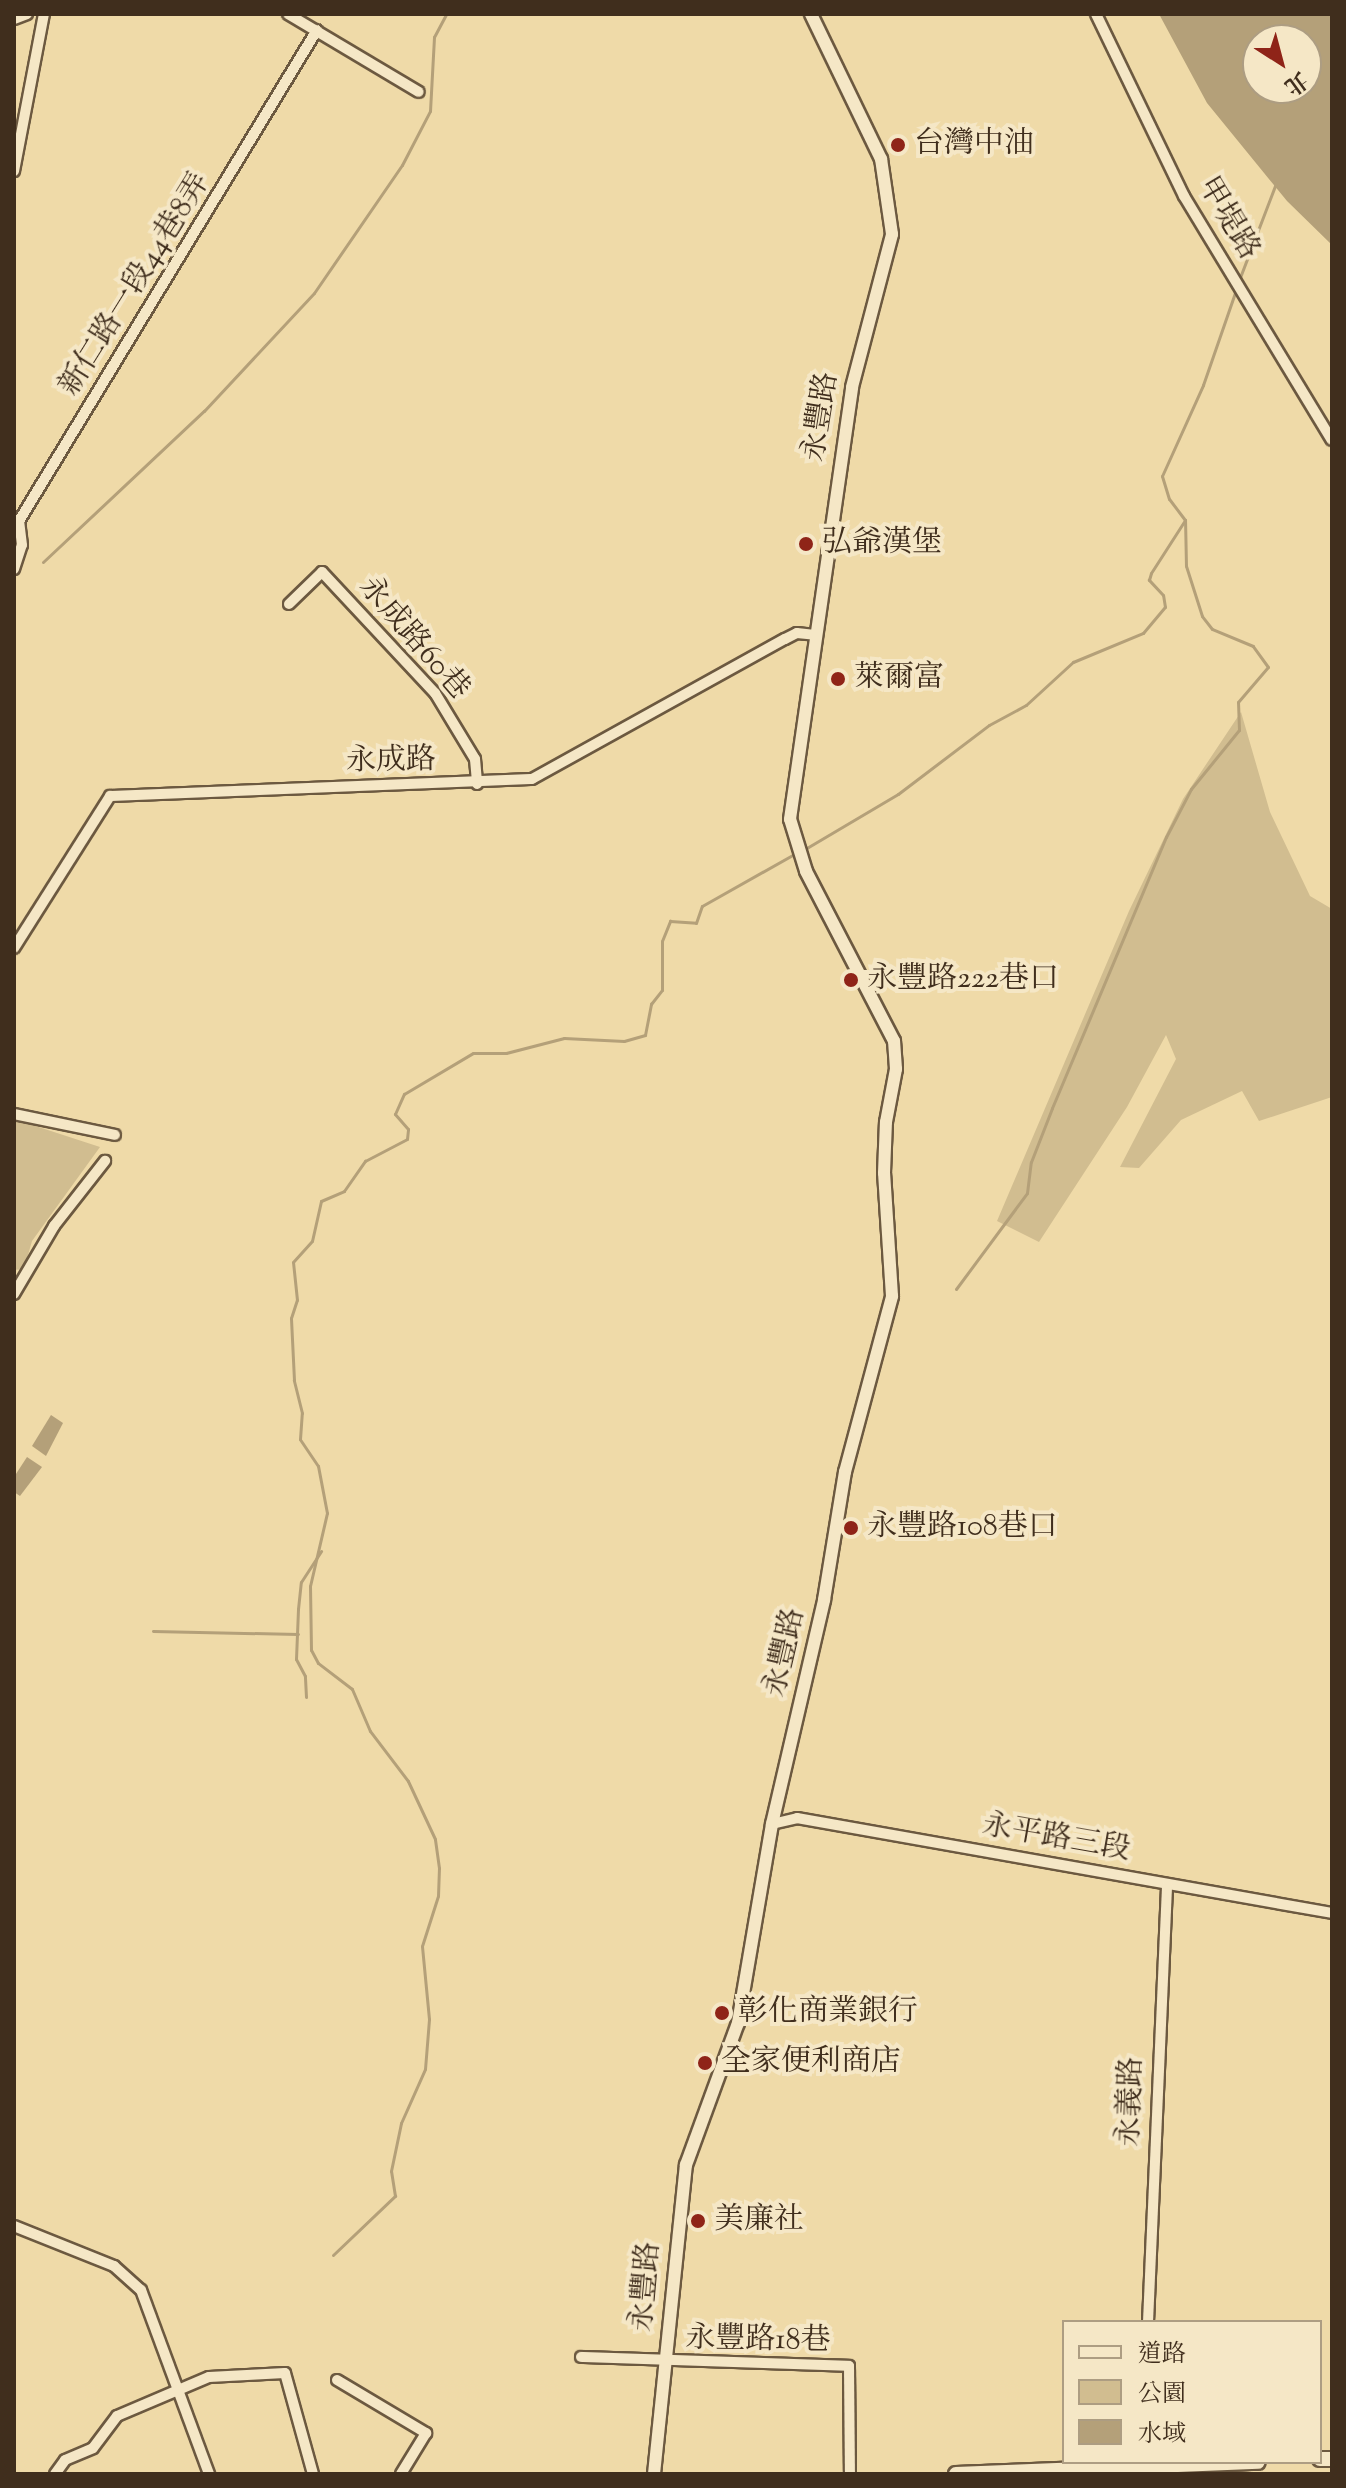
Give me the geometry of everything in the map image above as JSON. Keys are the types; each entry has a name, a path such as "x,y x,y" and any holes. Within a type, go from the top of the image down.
{"main road":[{"path":"956,2474 1220,2464"}],"street":[{"path":"14,19 27,14"},
{"path":"14,171 44,14"},
{"path":"288,14 419,92"},
{"name":"永豐路","path":"654,2474 686,2165 738,2023 772,1824 824,1600 845,1472 892,1296 884,1173 886,1122 896,1069 894,1041 800,859 795,846 790,804 857,362 892,234 881,159 811,14"},
{"name":"甲堤路","path":"1096,14 1166,163 1332,440"},
{"name":"新仁路一段44巷8弄","path":"14,569 22,545 17,520 317,30"},
{"name":"永成路60巷","path":"289,604 322,572 435,693 475,759 477,784"},
{"name":"永成路","path":"14,948 110,796 477,784 545,774 785,639 797,633 815,635"},
{"path":"14,1114 115,1135"},
{"path":"14,1294 54,1226 105,1161"},
{"name":"永平路三段","path":"772,1824 797,1818 1332,1913"},
{"name":"永義路","path":"1148,2320 1167,1884"},
{"path":"14,2226 114,2266 141,2290 183,2391 209,2474"},
{"name":"永豐路18巷","path":"581,2357 667,2364 849,2366 850,2474"},
{"path":"55,2474 65,2460 93,2448 117,2416 183,2391 209,2377 285,2373 313,2474"},
{"path":"337,2380 426,2433 401,2474"}],"green space":[{"path":"1241,712 1270,812 1310,896 1332,909 1332,1097 1259,1121 1242,1091 1181,1120 1139,1168 1120,1167 1176,1059 1166,1035 1127,1107 1039,1242 997,1221 1129,911 1183,799"},
{"path":"14,1119 100,1147 32,1241 24,1269 14,1270"}],"water":[{"path":"1159,14 1332,14 1332,245 1287,201 1207,103"},
{"path":"51,1415 63,1423 46,1456 32,1446"},
{"path":"27,1457 42,1467 20,1496 14,1492 14,1477"}],"waterway":[{"path":"43,562 204,411 314,293 402,165 430,111 434,37 446,14"},
{"path":"1239,280 1276,183"},
{"path":"956,1289 1027,1193 1031,1162 1052,1108 1166,837 1191,789 1239,730 1238,702 1268,667 1253,646 1212,629 1202,616 1186,566 1185,520 1169,499 1162,476 1203,385 1237,287"},
{"path":"805,849 898,794 989,725 1026,705 1073,662 1143,633 1165,607 1163,595 1149,580 1151,573 1185,520"},
{"path":"333,2255 395,2196 391,2171 401,2123 425,2069 429,2019 422,1946 438,1896 439,1868 435,1839 408,1781 370,1731 352,1689 318,1663 311,1650 310,1586 327,1513 318,1466 300,1439 302,1413 294,1380 291,1318 297,1300 293,1262 312,1241 321,1201 344,1191 365,1161 407,1139 408,1129 395,1114 404,1094 473,1053 506,1053 564,1038 624,1041 645,1035 651,1004 662,990 662,941 670,921 696,923 702,906 798,852"},
{"path":"306,1697 305,1676 296,1659 298,1609 301,1582 321,1551"},
{"path":"153,1631 298,1634"}],"place":[{"name":"台灣中油","path":"898,145"},
{"name":"弘爺漢堡","path":"806,544"},
{"name":"萊爾富","path":"838,679"},
{"name":"永豐路222巷口","path":"851,980"},
{"name":"永豐路108巷口","path":"851,1528"},
{"name":"彰化商業銀行","path":"722,2013"},
{"name":"全家便利商店","path":"705,2063"},
{"name":"美廉社","path":"698,2221"}]}
